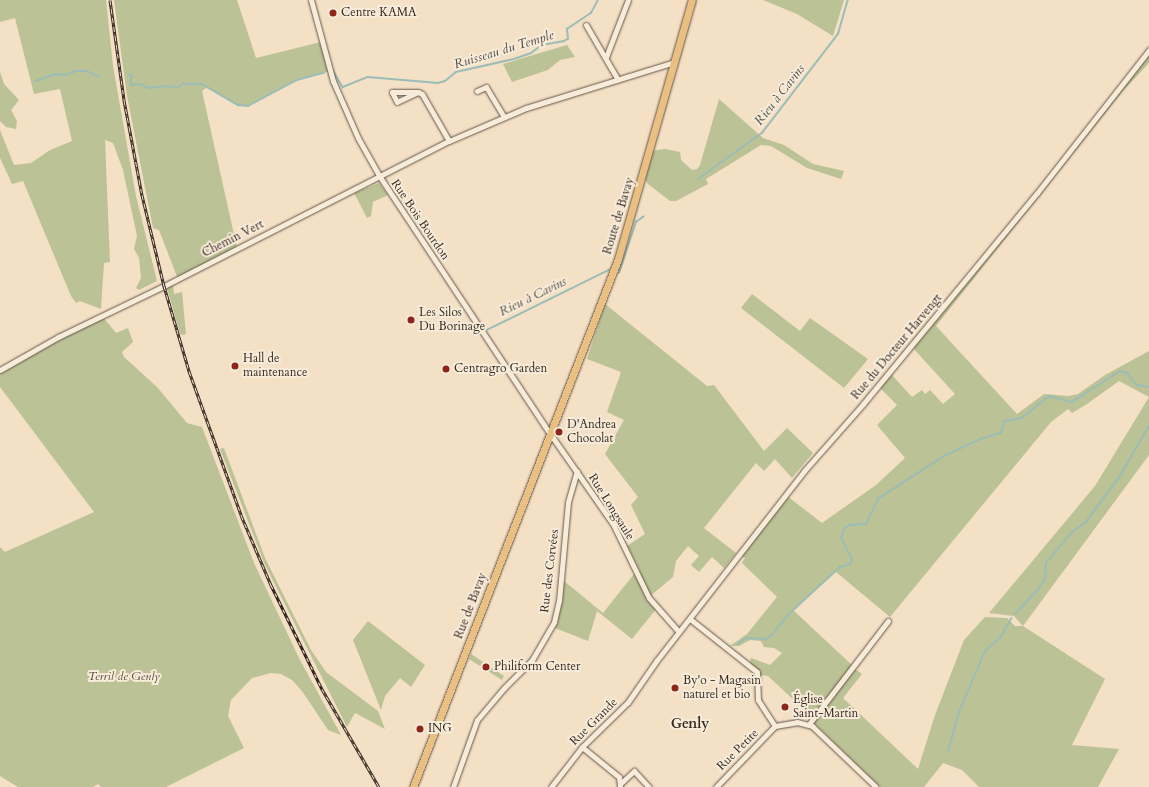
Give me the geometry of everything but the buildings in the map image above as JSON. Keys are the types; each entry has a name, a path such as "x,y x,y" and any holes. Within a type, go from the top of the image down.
{"main road":[{"name":"Route de Bavay","path":"551,433 618,259 692,0"},
{"name":"Rue de Bavay","path":"413,787 551,433"}],"street":[{"name":"Rue Bois Bourdon","path":"311,0 333,81 358,138 380,177 551,433"},
{"path":"606,57 628,0"},
{"path":"586,25 617,78"},
{"name":"Rue du Docteur Harvengt","path":"679,632 804,470 863,404 1037,193 1149,50"},
{"name":"Chemin Vert","path":"0,370 34,349 380,177 449,141 504,117 617,78 675,62"},
{"path":"477,91 486,87 504,117"},
{"path":"418,92 424,96 449,141"},
{"name":"Rue Longsaule","path":"551,433 617,530 649,598 679,632"},
{"name":"Rue des Corvées","path":"452,787 477,720 504,688 532,660 554,622 558,601 568,502 577,471"},
{"path":"690,619 757,672 759,675 758,700 775,726 797,722 809,724 876,787"},
{"path":"809,724 888,621"},
{"name":"Rue Grande","path":"551,787 582,747 621,711 679,632"},
{"name":"Rue Petite","path":"716,787 775,726"},
{"path":"582,747 619,777 621,785"},
{"path":"621,785 634,771 649,787"}],"green space":[{"path":"0,0 106,0 113,66 136,196 157,281 139,290 136,288 141,278 139,258 134,249 137,236 123,170 113,143 105,140 110,262 104,263 101,309 80,301 76,303 71,296 23,181 12,184 0,158 0,130 14,165 31,163 50,150 72,141 60,89 34,94 15,18 0,22"},
{"path":"114,0 237,0 256,58 321,42 330,71 297,80 248,106 238,105 207,87 202,91 237,248 178,279 159,230 153,228 127,96"},
{"path":"763,0 844,0 833,36 797,14"},
{"path":"567,45 575,57 560,60 548,70 512,82 503,64"},
{"path":"1149,55 1149,63 1123,91 936,326 1017,414 1044,394 1069,396 1078,394 1105,375 1149,351 1149,397 1119,381 1087,404 1072,413 1068,409 1051,422 890,617 836,572 793,610 853,666 811,716 768,676 759,675 750,662 751,658 770,665 782,653 774,648 764,647 761,641 750,640 739,646 730,646 747,634 777,597 742,563 745,558 741,556 787,496 822,523 876,485 905,458 877,425 897,405 880,388 891,374 912,397 922,390 925,394 930,390 943,404 955,394 912,347"},
{"path":"0,72 4,84 19,100 11,110 17,121 16,129 6,127 0,121"},
{"path":"719,99 763,138 784,145 813,164 844,171 841,179 807,168 771,146 761,145 706,179 708,184 676,201 670,201 648,184 643,177 650,151 665,149 680,152 681,160 692,170 697,169 700,165"},
{"path":"379,183 388,195 373,202 371,216 367,218 354,193"},
{"path":"173,285 174,294 182,292 186,334 183,335 180,334 167,288"},
{"path":"752,294 800,331 810,318 868,359 844,388 741,308"},
{"path":"605,304 707,386 714,385 764,451 787,428 813,453 792,478 775,459 764,471 756,463 704,528 736,553 724,568 712,557 699,572 691,565 699,556 688,546 676,561 673,577 649,597 657,608 632,639 597,611 588,641 555,628 564,581 603,613 634,574 640,571 627,546 645,534 631,505 638,497 605,454 624,420 607,412 621,372 587,359"},
{"name":"Terril de Genly","path":"102,316 116,333 128,328 133,342 122,352 124,357 157,387 187,423 202,427 254,563 299,658 341,735 328,730 302,691 292,680 281,674 271,673 252,678 231,700 228,716 244,748 166,787 101,787 98,784 93,787 18,787 0,776 0,547 5,552 94,512 0,387 0,370"},
{"path":"1149,397 1149,455 1023,626 1014,616 989,613 1095,486"},
{"path":"224,448 265,558 311,650 326,672 378,711 385,729 355,713 347,727 265,565 220,449"},
{"path":"985,617 1007,618 1015,626 1023,626 1105,679 1072,745 1119,749 1098,787 979,787 962,770 943,763 924,787 880,787 813,722 815,717 855,669 862,674 843,698 918,769 935,715 964,640"},
{"path":"368,621 425,665 411,687 400,678 385,696 381,710 353,640"},
{"name":"Philiform Center","path":"471,654 504,676 502,680 469,659"}],"waterway":[{"name":"Ruisseau du Temple","path":"333,70 343,87 368,77 438,83 445,81 456,72 514,59 531,53 542,45 568,39 567,29 591,13 598,0"},
{"name":"Rieu à Cavins","path":"698,179 762,133 838,34 848,0"},
{"name":"Ruisseau du Temple","path":"36,81 55,74 65,75 76,71 87,71 99,77"},
{"name":"Ruisseau du Temple","path":"129,74 132,76 131,85 140,84 149,88 167,86 177,88 183,84 202,84 238,105 248,106 297,80 324,73"},
{"path":"619,273 636,222 643,217"},
{"name":"Rieu à Cavins","path":"487,330 609,270"},
{"path":"738,644 746,638 766,639 771,636 789,614 840,567 850,564 852,560 841,537 845,528 850,525 866,524 878,499 944,456 980,439 1001,433 1005,421 1022,418 1049,396 1072,402 1120,371 1127,373 1137,385 1149,387"},
{"path":"1015,614 1039,588 1045,579 1046,563 1072,532 1085,523 1120,476 1149,426"},
{"path":"948,751 959,712 985,651 1001,637 1011,619"}],"railway":[{"path":"110,0 124,100 142,195 164,286 189,371 241,515 271,585 322,689 379,787"}],"place":[{"name":"Centre KAMA","path":"333,13"},
{"name":"Les Silos Du Borinage","path":"411,320"},
{"name":"Hall de maintenance","path":"235,366"},
{"name":"Centragro Garden","path":"446,369"},
{"name":"D'Andrea Chocolat","path":"559,432"},
{"name":"Philiform Center","path":"486,667"},
{"name":"By'o - Magasin naturel et bio","path":"675,688"},
{"name":"Église Saint-Martin","path":"785,707"},
{"name":"ING","path":"420,729"}],"district":[{"name":"Genly","path":"690,724"}]}
